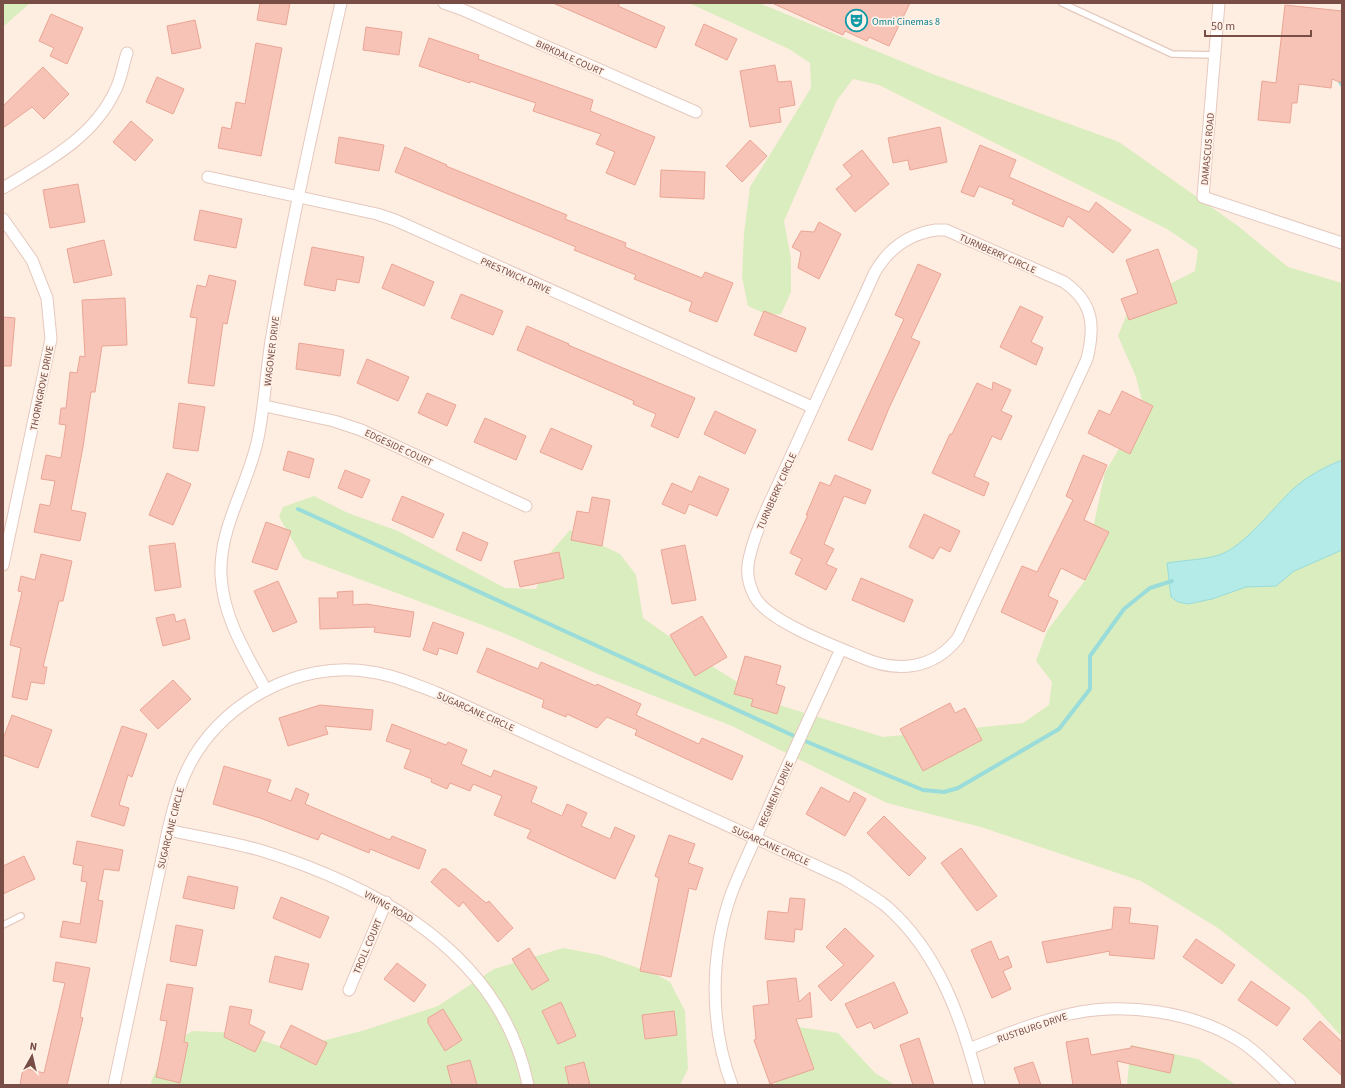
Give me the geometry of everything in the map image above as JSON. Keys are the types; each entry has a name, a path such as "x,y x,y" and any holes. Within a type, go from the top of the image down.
{"street":[{"name":"WAGONER DRIVE","path":"266,690 234,629 225,605 221,573 223,553 228,525 256,452 265,406 272,338 297,196 341,3"},
{"name":"BIRKDALE COURT","path":"444,3 468,12 696,112"},
{"name":"DAMASCUS ROAD","path":"1219,3 1204,197 1342,243"},
{"path":"3,188 54,157 92,128 115,91 127,53"},
{"name":"PRESTWICK DRIVE","path":"208,177 377,214 395,220 812,407"},
{"name":"THORNGROVE DRIVE","path":"3,219 32,260 47,298 51,339 3,565"},
{"name":"TURNBERRY CIRCLE","path":"936,230 946,230 1064,282 1079,295 1089,311 1092,330 1087,359 958,638 952,646 937,658 910,667 881,665 841,648 776,618 768,613 755,598 749,580 749,560 754,540 812,407 880,264 896,246 917,234 936,230"},
{"name":"EDGESIDE COURT","path":"265,406 334,421 361,430 526,506"},
{"name":"REGIMENT DRIVE","path":"732,1085 721,1048 716,1010 716,971 725,913 732,892 755,838 841,648"},
{"name":"SUGARCANE CIRCLE","path":"114,1085 175,798 186,771 201,746 234,711 266,690 284,682 312,673 332,670 351,670 389,675 442,696 845,879 870,894 900,919 930,957 949,996 969,1049 979,1085"},
{"name":"VIKING ROAD","path":"168,830 262,851 326,875 386,902 417,922 446,947 474,975 492,997 507,1022 519,1049 528,1085"},
{"name":"TROLL COURT","path":"349,990 386,902"},
{"name":"RUSTBURG DRIVE","path":"969,1049 1042,1021 1070,1014 1118,1009 1138,1010 1167,1014 1195,1021 1222,1032 1255,1052 1290,1085"}],"lane":[{"path":"1062,3 1172,54 1215,55"},
{"path":"3,925 21,916"}],"green space":[{"path":"3,3 30,3 3,27"},
{"path":"689,3 759,3 930,73 1119,142 1238,226 1288,267 1342,283 1342,1037 1306,997 1218,928 1141,881 981,827 887,803 732,726 595,673 501,632 303,558 279,517 283,507 314,496 348,513 398,531 505,588 536,589 550,553 570,530 620,554 636,575 643,618 707,663 769,702 883,737 1023,723 1049,705 1052,682 1036,661 1047,631 1089,575 1093,529 1105,472 1144,408 1136,377 1118,336 1131,304 1195,271 1198,250 1167,229 879,85 853,79 837,100 784,221 791,259 791,292 781,314 768,315 748,306 742,277 744,233 750,187 811,88 810,63 789,49"},
{"path":"563,948 600,955 653,973 670,982 685,1011 688,1069 680,1085 152,1085 151,1082 166,1048 192,1031 238,1033 289,1049 362,1031 438,1006 494,969"},
{"path":"786,1025 838,1033 875,1073 895,1085 777,1085 761,1046"},
{"path":"1131,1045 1198,1059 1236,1085 1127,1085"}],"water":[{"path":"1342,460 1342,550 1294,571 1276,586 1246,587 1212,599 1188,604 1178,602 1171,597 1167,563 1207,558 1229,551 1248,536 1297,485 1316,473"}],"building":[{"path":"260,3 290,3 286,25 257,20"},
{"path":"553,3 620,3 618,6 665,27 656,48"},
{"name":"Omni Cinemas 8","path":"772,3 910,3 889,46 869,37 867,41 845,31 843,35"},
{"path":"1285,5 1342,11 1342,83 1332,79 1331,88 1299,84 1297,103 1292,103 1290,123 1258,120 1262,81 1276,83"},
{"path":"51,14 83,28 67,64 50,56 54,48 39,41"},
{"path":"195,20 201,48 172,54 167,26"},
{"path":"704,24 737,39 727,60 695,45"},
{"path":"366,27 402,32 399,55 363,50"},
{"path":"429,38 479,55 478,59 593,100 590,111 655,137 635,185 606,173 615,152 596,144 601,134 533,111 536,103 419,66"},
{"path":"256,43 282,48 261,156 218,148 222,127 231,129 236,102 245,104"},
{"path":"775,65 778,82 791,81 795,105 779,108 781,122 750,127 740,71"},
{"path":"43,67 69,94 44,119 32,107 3,128 3,106"},
{"path":"157,77 184,89 173,114 146,102"},
{"path":"131,121 153,140 135,161 113,142"},
{"path":"940,127 947,162 910,170 908,160 893,163 888,138"},
{"path":"339,137 384,145 379,171 335,163"},
{"path":"750,140 767,156 742,182 726,166"},
{"path":"980,145 1016,160 1009,177 1089,212 1096,202 1131,230 1113,253 1068,216 1063,227 1012,204 1014,200 979,186 974,197 961,192"},
{"path":"405,147 447,165 446,166 567,215 565,219 626,243 625,247 702,278 705,272 733,283 717,322 689,311 692,302 634,279 636,275 574,250 576,247 395,172"},
{"path":"862,150 889,184 855,212 836,189 852,176 843,165"},
{"path":"661,170 705,172 704,199 660,197"},
{"path":"78,184 85,222 50,228 43,190"},
{"path":"200,210 242,219 236,248 194,240"},
{"path":"819,222 841,234 819,279 798,268 801,252 792,247 801,231 814,232"},
{"path":"104,240 112,275 74,283 67,249"},
{"path":"312,247 364,257 359,283 337,279 335,291 304,285"},
{"path":"1158,249 1177,303 1129,320 1121,299 1138,293 1126,260"},
{"path":"392,264 434,282 424,306 382,288"},
{"path":"918,264 941,274 911,338 920,342 889,408 872,450 848,440 904,319 895,315"},
{"path":"209,275 236,281 227,324 223,323 214,386 188,383 197,318 190,317 197,285 206,287"},
{"path":"461,294 503,311 493,335 451,318"},
{"path":"125,298 127,345 102,346 95,392 91,392 83,447 71,510 86,513 80,541 34,532 40,504 50,506 55,481 41,479 46,455 61,458 66,425 59,424 61,408 66,408 70,372 77,373 80,356 85,357 82,300"},
{"path":"1020,306 1043,317 1031,342 1043,348 1036,365 1000,347"},
{"path":"764,311 806,328 796,352 754,335"},
{"path":"3,317 15,318 11,366 3,366"},
{"path":"527,326 569,344 568,345 695,398 678,438 651,426 656,414 633,404 634,401 517,350"},
{"path":"299,343 344,350 340,376 296,369"},
{"path":"367,359 409,377 398,401 357,383"},
{"path":"993,382 1011,390 1001,411 1012,416 1001,440 992,436 974,476 989,483 984,496 932,473 950,434 952,434 977,383 992,390"},
{"path":"1122,391 1153,406 1130,454 1088,433 1099,410 1110,415"},
{"path":"427,393 456,405 447,426 418,413"},
{"path":"179,403 205,407 198,451 173,448"},
{"path":"715,411 756,430 745,454 704,434"},
{"path":"485,418 526,436 516,460 474,442"},
{"path":"551,428 592,446 582,470 540,452"},
{"path":"288,451 314,459 309,478 283,470"},
{"path":"1083,455 1107,465 1084,520 1109,532 1085,580 1061,568 1048,596 1058,601 1044,632 1001,612 1022,566 1037,572 1073,500 1066,496"},
{"path":"345,470 370,480 362,498 338,488"},
{"path":"167,473 191,484 173,525 149,515"},
{"path":"835,475 871,490 865,504 844,496 824,544 834,549 826,564 837,569 826,590 795,574 802,559 790,553 808,515 806,515 820,482 830,486"},
{"path":"699,476 729,489 717,516 689,504 685,514 662,504 672,483 692,492"},
{"path":"402,496 444,514 433,538 392,520"},
{"path":"592,497 610,500 602,546 571,540 577,511 589,513"},
{"path":"924,514 960,531 950,552 940,547 933,559 909,547"},
{"path":"266,522 291,531 277,570 252,562"},
{"path":"463,532 488,543 481,561 456,550"},
{"path":"175,543 181,587 155,591 149,546"},
{"path":"685,545 696,600 672,604 661,550"},
{"path":"559,552 564,578 520,587 514,561"},
{"path":"41,554 72,561 63,601 59,601 43,667 47,667 44,684 31,682 27,700 12,697 21,648 10,645 22,592 18,591 21,576 35,580"},
{"path":"861,578 913,600 904,622 852,600"},
{"path":"278,581 297,622 273,632 254,591"},
{"path":"353,591 353,605 367,604 414,612 410,637 374,632 375,627 320,629 319,598 338,598 337,592"},
{"path":"174,614 176,622 185,619 190,639 163,646 156,618"},
{"path":"702,616 727,657 695,676 670,635"},
{"path":"433,622 464,633 457,654 439,648 437,655 423,650"},
{"path":"487,648 538,669 541,662 596,686 597,684 641,704 636,715 699,744 702,738 743,756 732,780 635,735 637,730 607,717 597,728 567,714 566,717 542,707 544,700 477,672"},
{"path":"745,656 781,666 776,684 785,687 777,714 751,706 753,699 734,694"},
{"path":"173,680 191,699 158,729 140,710"},
{"path":"950,703 955,713 965,708 982,740 923,771 900,729"},
{"path":"320,705 373,710 371,730 325,726 328,734 288,746 279,718"},
{"path":"12,715 52,730 38,768 3,755 3,739"},
{"path":"392,724 446,745 448,742 467,750 461,764 491,777 494,770 537,787 531,802 562,816 567,804 587,813 581,826 610,839 615,827 635,836 615,879 527,838 531,830 494,815 502,796 473,784 470,791 450,783 447,789 431,782 432,779 404,768 411,750 386,741"},
{"path":"122,726 147,734 132,777 128,775 119,805 129,808 124,826 91,816"},
{"path":"224,766 271,780 267,792 291,801 296,788 309,794 305,804 390,840 392,836 426,850 419,869 370,849 369,853 321,833 318,840 260,818 213,804"},
{"path":"821,787 849,802 854,792 866,799 845,836 806,814"},
{"path":"884,816 926,858 909,876 867,833"},
{"path":"669,835 695,844 688,863 703,868 696,890 689,888 671,977 640,971 659,878 655,876"},
{"path":"77,841 123,850 119,871 104,869 98,900 103,901 96,943 60,937 63,921 80,924 87,882 81,881 83,866 73,864"},
{"path":"961,848 997,896 977,911 941,863"},
{"path":"24,856 35,879 3,894 3,866"},
{"path":"442,869 446,869 486,903 489,901 513,928 498,942 463,902 459,907 431,882"},
{"path":"188,876 238,887 234,909 183,898"},
{"path":"281,897 329,917 320,938 273,918"},
{"path":"790,898 805,899 802,930 795,929 794,942 765,939 768,911 788,913"},
{"path":"1114,907 1131,908 1129,923 1158,926 1154,959 1109,955 1110,951 1047,963 1042,942 1112,929"},
{"path":"176,925 203,930 196,966 170,961"},
{"path":"845,928 874,956 831,1001 818,986 844,965 826,947"},
{"path":"1196,939 1235,965 1222,984 1183,957"},
{"path":"991,941 999,960 1008,956 1012,967 1003,971 1011,989 992,998 971,950"},
{"path":"529,948 549,980 532,990 512,959"},
{"path":"275,956 309,964 302,990 269,982"},
{"path":"56,962 90,968 80,1017 83,1018 67,1085 20,1085 23,1068 44,1073 65,983 53,981"},
{"path":"397,963 426,985 414,1002 384,979"},
{"path":"796,978 799,1002 810,992 812,1017 796,1019 814,1069 770,1084 754,1040 756,1039 753,1006 769,1004 767,981"},
{"path":"1251,981 1290,1008 1277,1026 1238,1000"},
{"path":"894,982 908,1013 874,1029 871,1022 857,1028 845,1004"},
{"path":"167,984 193,988 184,1042 188,1043 180,1083 156,1077 167,1021 160,1020"},
{"path":"561,1002 576,1036 558,1044 542,1011"},
{"path":"230,1006 252,1010 249,1024 265,1032 255,1052 224,1037"},
{"path":"443,1009 462,1040 445,1051 428,1023 428,1018"},
{"path":"674,1011 677,1035 645,1039 642,1015"},
{"path":"1320,1021 1342,1042 1342,1076 1303,1039"},
{"path":"291,1025 327,1043 316,1065 280,1047"},
{"path":"919,1038 934,1085 913,1085 900,1045"},
{"path":"1088,1038 1091,1055 1131,1048 1131,1046 1174,1055 1170,1073 1117,1061 1121,1085 1073,1085 1066,1042"},
{"path":"470,1060 477,1085 452,1085 447,1066"},
{"path":"584,1062 590,1085 569,1085 565,1067"},
{"path":"1033,1062 1041,1085 1020,1085 1014,1068"}],"waterway":[{"path":"1338,78 1342,85"},
{"path":"298,509 805,741 923,790 944,792 958,788 1059,729 1090,689 1090,656 1124,609 1150,588 1172,581"}],"place":[{"name":"Omni Cinemas 8","path":"856,21"}]}
